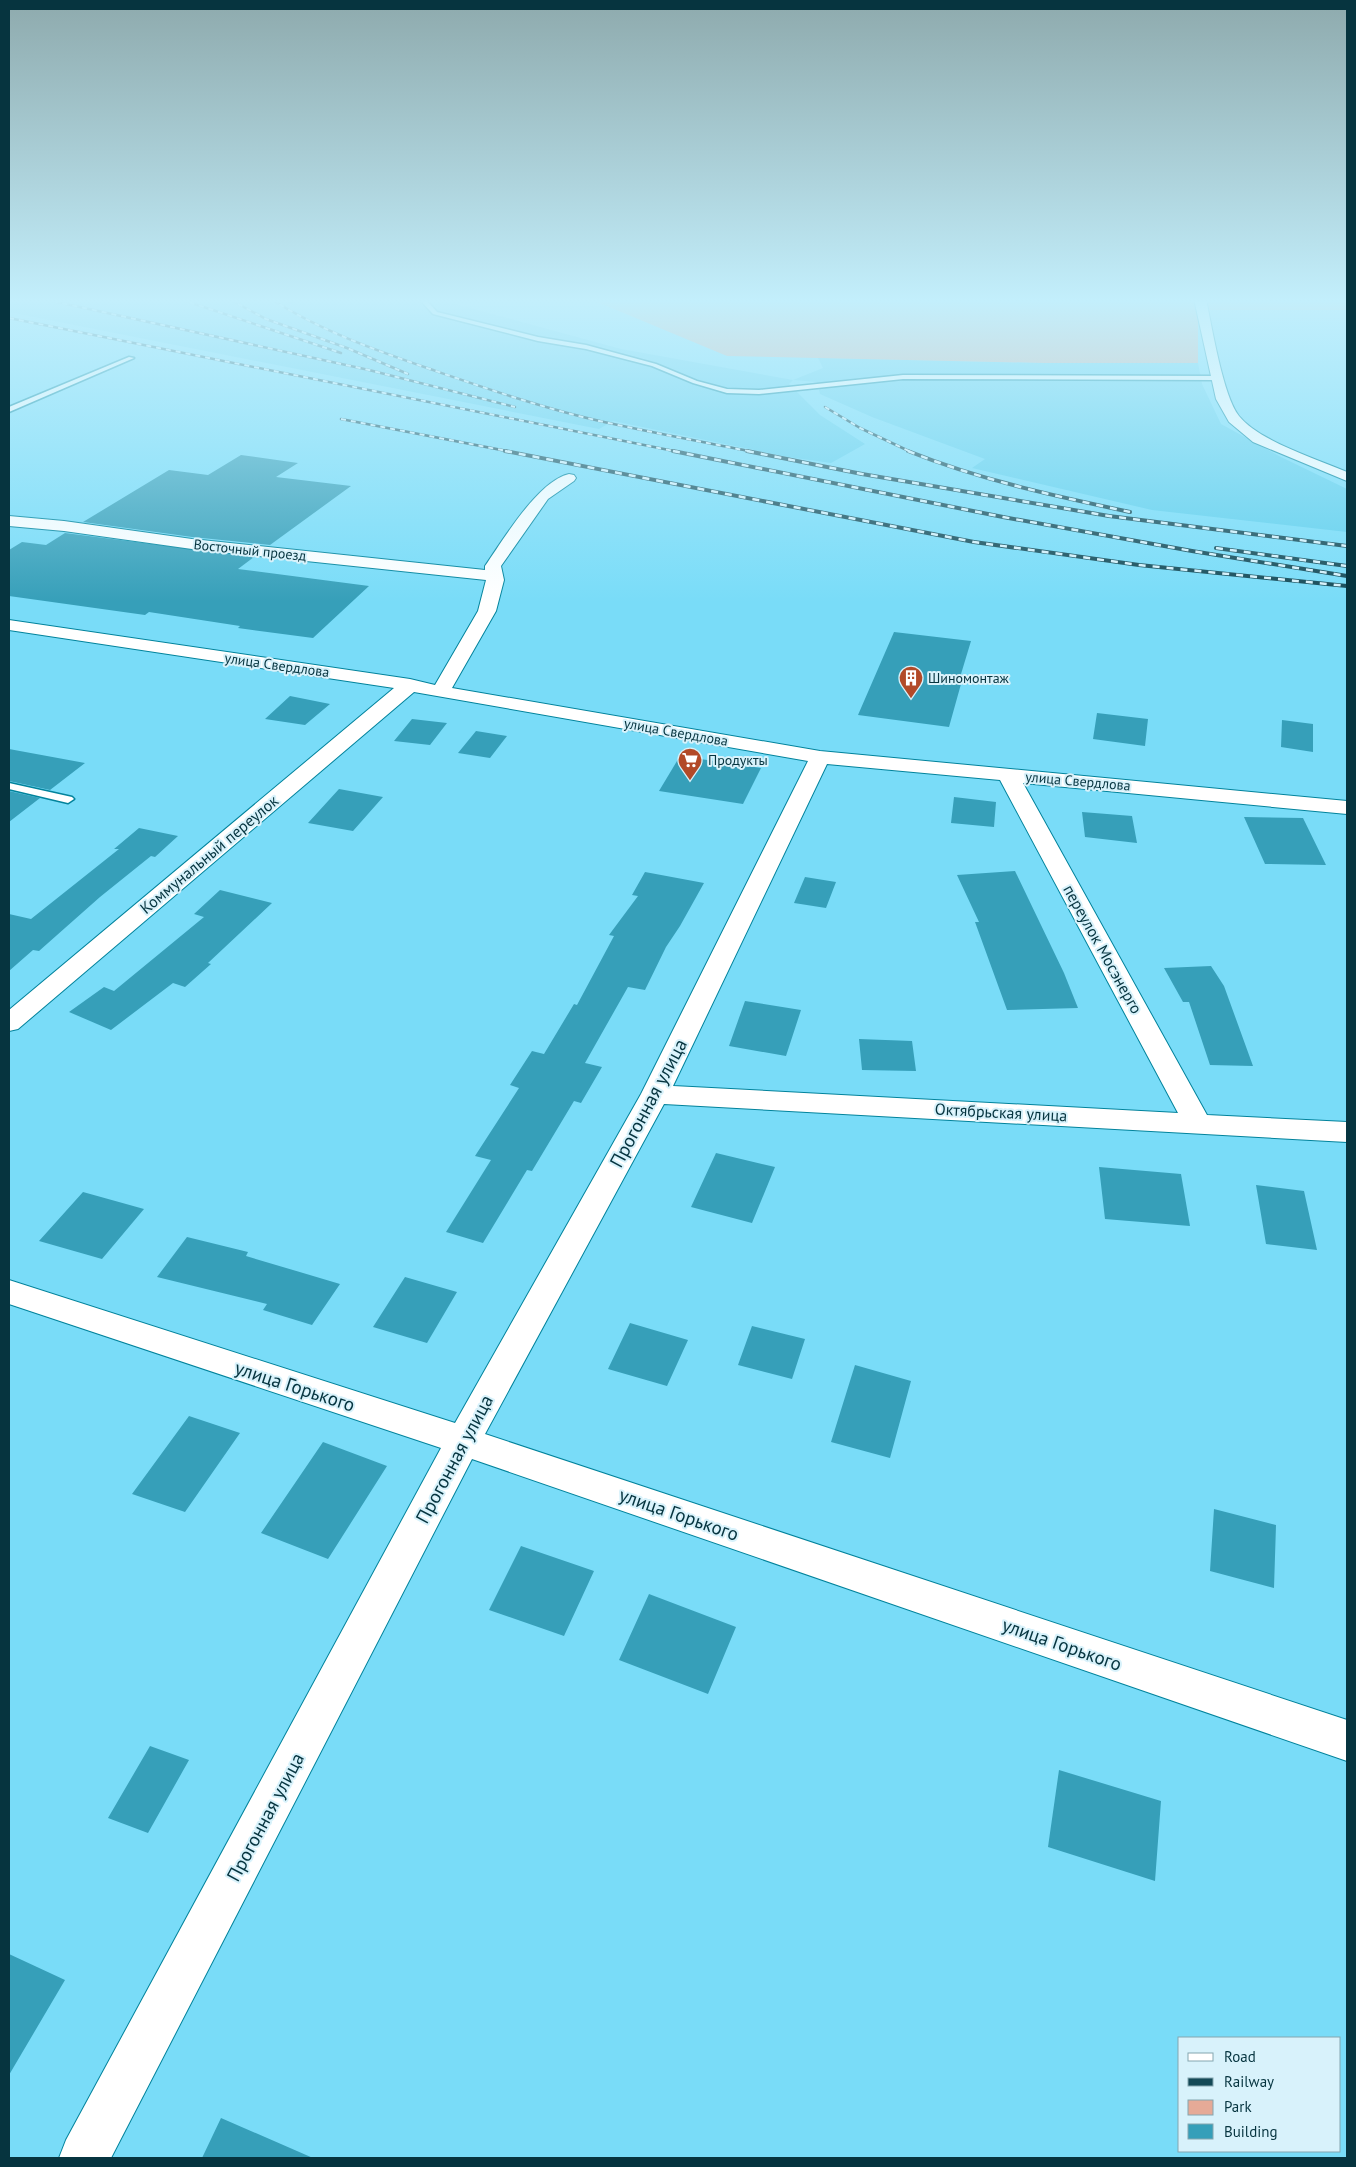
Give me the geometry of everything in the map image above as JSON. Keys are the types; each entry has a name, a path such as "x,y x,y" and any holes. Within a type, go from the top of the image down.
{"street":[{"path":"1223,400 1234,419 1258,439 1347,477"},
{"path":"440,692 486,611 495,580 493,566 543,496 569,478"},
{"name":"Восточный проезд","path":"9,521 64,526 202,545 493,576"},
{"name":"улица Свердлова","path":"9,625 410,685 440,692 820,757 1347,807"},
{"path":"9,641 29,629"},
{"name":"Коммунальный переулок","path":"9,1023 410,685"},
{"name":"Прогонная улица","path":"84,2158 463,1441 655,1094 820,757"},
{"name":"переулок Мосэнерго","path":"1008,775 1198,1123"},
{"name":"Октябрьская улица","path":"655,1094 1347,1132"},
{"name":"улица Горького","path":"9,1292 463,1441 1347,1740"}],"lane":[{"path":"9,410 32,400"},
{"path":"9,786 68,800"}],"shaded area":[{"path":"453,400 805,400 820,415 865,444 831,463 788,457 613,421 599,429"},
{"path":"834,400 1210,400 1221,424 1281,457 1347,489 1347,532 1152,510 972,468 985,459 872,417"}],"building":[{"path":"241,455 298,463 276,477 351,486 270,545 192,537 83,522 169,470 208,475"},
{"path":"65,533 254,557 238,569 369,586 313,638 238,628 240,626 149,612 145,615 9,596 9,550 22,542 46,545"},
{"path":"894,632 971,641 958,684 961,684 949,727 858,715"},
{"path":"290,696 330,704 305,725 265,719"},
{"path":"1097,713 1148,719 1145,746 1093,739"},
{"path":"412,719 447,723 430,745 394,741"},
{"path":"1282,720 1313,724 1313,752 1281,747"},
{"path":"476,731 507,736 490,758 458,753"},
{"path":"9,749 85,763 50,790 9,781"},
{"path":"680,756 761,768 743,804 659,791"},
{"path":"339,789 383,797 353,831 308,823"},
{"path":"9,791 40,798 9,822"},
{"path":"954,797 996,802 994,827 951,823"},
{"path":"1082,812 1132,816 1137,843 1085,837"},
{"path":"1244,817 1303,818 1326,865 1265,864"},
{"path":"139,828 178,836 155,857 151,856 100,897 39,951 33,950 9,971 9,914 31,919 119,849 114,849"},
{"path":"1015,871 1064,973 1078,1008 1007,1010 975,922 979,922 957,875"},
{"path":"645,872 704,883 666,947 645,990 628,987 585,1063 602,1067 581,1103 574,1101 532,1171 527,1170 483,1243 446,1232 491,1160 475,1156 519,1088 510,1085 532,1051 544,1054 574,1004 577,1005 614,936 609,935 638,896 632,895"},
{"path":"805,877 836,882 826,908 794,903"},
{"path":"220,890 272,903 208,963 211,964 185,987 173,983 111,1030 69,1012 104,987 114,991 204,917 194,914"},
{"path":"1211,966 1224,986 1253,1066 1210,1065 1189,1002 1183,1002 1164,968"},
{"path":"745,1001 801,1010 786,1056 729,1046"},
{"path":"859,1039 912,1041 916,1071 862,1070"},
{"path":"716,1153 775,1167 752,1223 691,1207"},
{"path":"1099,1167 1181,1174 1190,1226 1105,1219"},
{"path":"1256,1185 1304,1191 1317,1250 1266,1244"},
{"path":"83,1192 144,1209 102,1259 39,1241"},
{"path":"187,1237 248,1252 246,1256 340,1284 312,1325 263,1310 267,1304 157,1277"},
{"path":"405,1277 457,1292 427,1343 373,1327"},
{"path":"630,1323 688,1340 667,1386 608,1369"},
{"path":"752,1326 805,1339 792,1379 738,1365"},
{"path":"855,1365 911,1381 890,1458 831,1442"},
{"path":"189,1416 240,1433 185,1512 132,1494"},
{"path":"323,1442 387,1466 328,1559 261,1533"},
{"path":"1214,1509 1276,1525 1274,1588 1210,1571"},
{"path":"521,1546 594,1571 564,1636 489,1610"},
{"path":"649,1594 736,1627 708,1694 619,1660"},
{"path":"150,1746 189,1760 148,1833 108,1818"},
{"path":"1059,1770 1161,1801 1155,1881 1048,1847"},
{"path":"9,1954 65,1980 9,2075"},
{"path":"221,2118 313,2158 202,2158"}],"railway":[{"path":"420,400 679,452"},
{"path":"488,400 515,407"},
{"path":"524,400 604,422 753,452"},
{"path":"825,407 860,428 911,452"},
{"path":"341,419 512,452"},
{"path":"505,451 974,542 1139,565 1347,586"},
{"path":"673,451 1003,517 1192,551 1347,576"},
{"path":"747,451 862,474 1109,516 1347,546"},
{"path":"908,451 990,479 1130,512"},
{"path":"1216,548 1347,566"}],"place":[{"name":"Шиномонтаж","path":"911,699"},
{"name":"Продукты","path":"690,781"}]}
